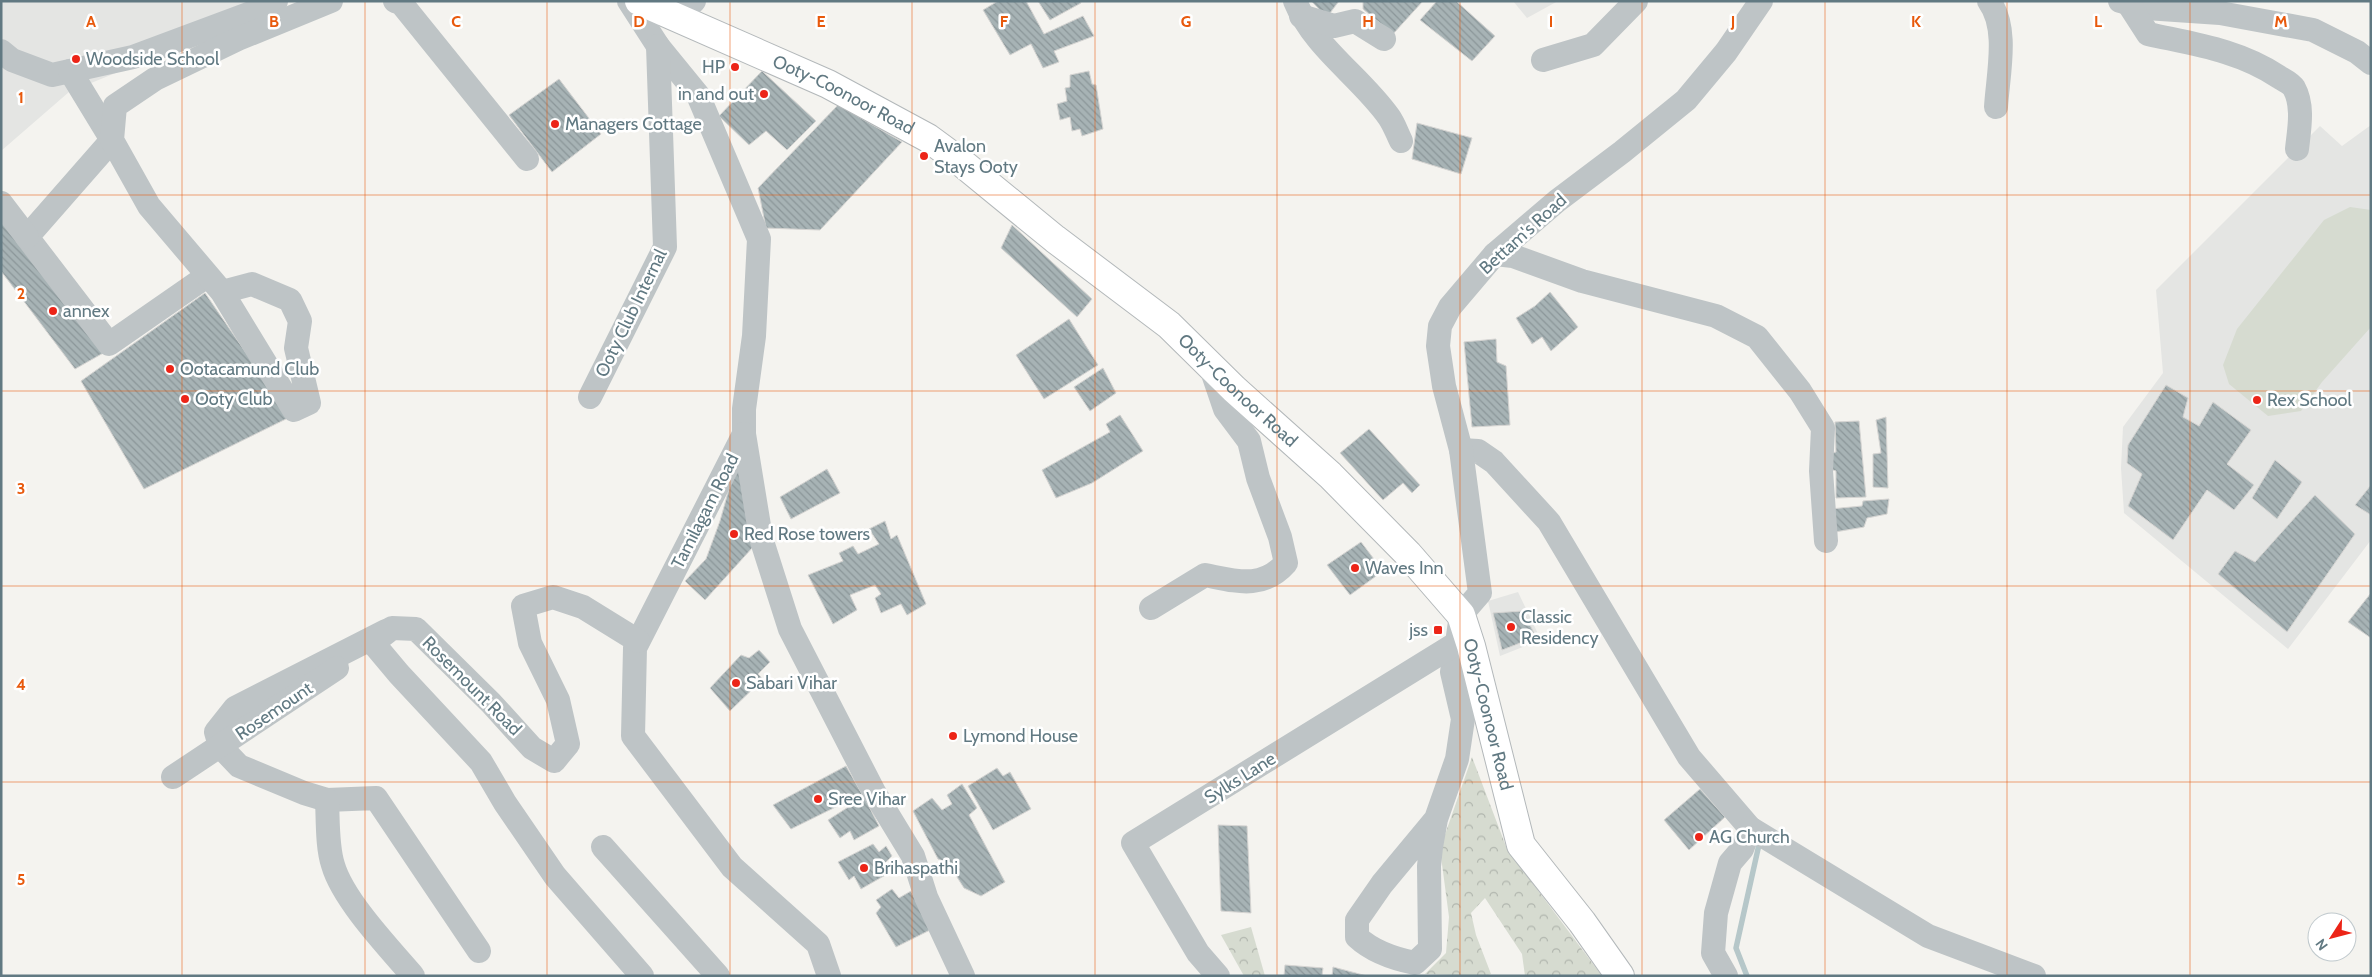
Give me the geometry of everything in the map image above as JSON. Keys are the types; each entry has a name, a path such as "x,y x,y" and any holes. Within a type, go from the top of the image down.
{"highway":[{"name":"Ooty-Coonoor Road","path":"639,1 685,9 928,138 962,162 1055,239 1169,325 1330,475 1408,554 1461,615 1471,646 1521,845 1582,922 1620,976"}],"street":[{"path":"1,51 12,60 52,75 133,57 251,13 276,1"},
{"path":"27,237 112,140 115,106 155,79 238,39 331,1"},
{"path":"395,1 401,3 527,159"},
{"name":"Tamilagam Road","path":"629,1 658,46 698,95 759,240 754,336 744,409 744,434 635,648 633,736 732,867 818,944 829,976"},
{"path":"1543,60 1592,45 1636,1"},
{"name":"Bettam's Road","path":"1461,615 1480,593 1461,450 1444,386 1438,346 1440,326 1450,307 1495,254 1556,201 1622,152 1686,100 1726,52 1761,1"},
{"path":"1989,1 1997,11 2001,27 1996,107"},
{"path":"2124,2 2146,8 2228,14 2313,30 2357,52 2371,63"},
{"path":"2124,2 2148,34 2220,49 2251,61 2293,86 2298,98 2300,123 2297,149"},
{"path":"1298,8 1334,26 1355,21 1384,39"},
{"path":"1298,8 1346,71 1389,117 1401,141"},
{"name":"Ooty Club Internal","path":"590,397 665,247 658,46"},
{"path":"1,203 109,344 214,284 252,284 290,300 300,321 296,348 309,403 294,410 214,284 149,206 70,71"},
{"path":"1495,254 1513,256 1582,281 1716,316 1757,337 1800,391 1823,428 1821,471 1826,541"},
{"path":"1151,608 1205,575 1253,583 1278,573 1286,563 1280,537 1258,478 1249,442 1225,409 1210,365"},
{"path":"744,434 761,538 790,629 874,792 913,856 926,897 947,938 963,976"},
{"path":"1461,450 1478,451 1494,462 1549,522 1689,757 1750,828 1928,936 2034,976"},
{"name":"Rosemount Road","path":"392,628 416,629 491,703 532,748 554,761 568,744 558,700 530,643 523,606 552,598 583,607 638,641"},
{"path":"1436,819 1382,884 1357,920 1357,937 1363,943 1399,960 1415,963 1430,949 1429,866 1436,819 1457,759 1463,719 1452,672 1461,615"},
{"path":"392,628 373,643 405,681 481,762 505,803 555,876 642,976"},
{"path":"392,628 235,708 216,732 220,746 239,766 304,794 326,800 376,798 479,950"},
{"name":"Rosemount","path":"173,777 373,643"},
{"name":"Sylks Lane","path":"1218,976 1198,953 1133,843 1457,643"},
{"path":"326,800 333,865 350,898 380,939 413,976"},
{"path":"1726,976 1713,953 1716,913 1730,863 1742,849 1750,828"},
{"path":"603,847 718,976"}],"shaded area":[{"name":"Woodside School","path":"1,1 285,1 231,26 69,92 1,151"},
{"path":"1513,1 1558,1 1527,18"},
{"name":"Rex School","path":"2371,125 2371,540 2288,649 2124,513 2121,468 2123,427 2163,373 2156,290 2320,126 2342,146"},
{"path":"1518,592 1541,640 1500,656 1488,601"}],"green space":[{"path":"2350,207 2371,210 2371,327 2322,382 2301,411 2268,416 2229,384 2223,365 2237,329 2324,220"},
{"path":"1472,757 1507,849 1602,976 1525,976 1522,954 1485,898 1471,913 1476,935 1491,974 1485,976 1425,974 1446,953 1449,917 1440,849"},
{"path":"1251,927 1265,976 1244,976 1221,935"}],"building":[{"path":"998,1 1026,1 1044,34 1083,16 1094,36 1054,51 1059,62 1043,68 1031,44 1010,55 983,10"},
{"path":"1038,1 1080,1 1081,3 1050,20"},
{"path":"1311,1 1339,1 1327,17"},
{"path":"1363,1 1423,1 1393,34 1363,9"},
{"path":"1437,1 1456,1 1495,36 1472,61 1420,20"},
{"name":"in and out","path":"762,71 816,121 787,150 766,131 749,145 719,116"},
{"path":"1089,71 1092,84 1096,85 1103,129 1082,136 1080,129 1072,131 1070,117 1060,120 1057,104 1067,101 1065,88 1070,87 1070,75"},
{"name":"Managers Cottage","path":"559,79 601,134 552,172 509,115"},
{"path":"838,105 902,142 820,230 766,228 758,188"},
{"path":"1417,123 1472,138 1461,174 1412,159"},
{"name":"annex","path":"1,211 105,352 75,369 1,271"},
{"path":"1012,225 1092,299 1077,317 1001,248"},
{"path":"1550,292 1578,327 1551,351 1542,337 1532,344 1516,318 1535,306"},
{"name":"Ooty Club","path":"205,293 290,417 144,489 81,381"},
{"path":"1069,319 1098,365 1044,399 1016,355"},
{"path":"1496,339 1497,362 1506,366 1510,425 1472,427 1464,342"},
{"path":"1103,368 1116,393 1090,411 1074,387"},
{"path":"2166,385 2188,398 2183,417 2199,426 2213,402 2251,430 2227,464 2254,485 2234,510 2207,490 2173,540 2128,506 2142,474 2127,463 2128,445"},
{"path":"1120,415 1143,451 1092,483 1056,498 1042,470 1110,432 1106,424"},
{"path":"1886,417 1888,488 1873,487 1873,454 1881,453 1876,420"},
{"path":"1859,421 1866,497 1836,498 1836,471 1827,468 1827,454 1836,452 1835,422"},
{"path":"1369,429 1420,485 1412,493 1403,483 1383,500 1340,453"},
{"path":"2275,460 2302,482 2277,519 2252,498"},
{"name":"Red Rose towers","path":"745,469 753,547 705,600 685,581 706,559 720,521 734,471"},
{"path":"827,469 840,493 791,519 780,497"},
{"path":"2371,485 2371,515 2355,505"},
{"path":"2315,495 2355,534 2287,632 2218,574 2235,551 2255,562"},
{"path":"1889,499 1887,514 1867,518 1864,527 1835,532 1830,509 1862,506 1863,501"},
{"path":"885,521 891,539 897,535 926,604 907,615 901,604 881,613 875,598 881,594 875,585 850,595 857,610 833,624 808,575 843,561 839,553 853,546 858,554 879,544 869,529"},
{"name":"Waves Inn","path":"1361,542 1383,571 1350,595 1327,565"},
{"path":"2371,593 2371,638 2348,622"},
{"path":"1523,611 1536,637 1502,650 1493,613"},
{"name":"Sabari Vihar","path":"759,650 770,662 758,674 763,679 730,711 710,688 741,655 749,658"},
{"name":"Sree Vihar","path":"846,766 862,794 791,829 773,805"},
{"path":"997,768 1003,776 1010,772 1031,809 993,830 968,786"},
{"path":"962,784 977,808 969,815 1005,882 981,896 964,888 948,863 938,859 913,811 932,798 942,810 952,804 947,795"},
{"path":"1700,789 1725,817 1689,850 1664,820"},
{"path":"864,797 879,826 854,840 850,831 840,838 828,820"},
{"path":"1218,825 1247,826 1251,913 1221,911"},
{"name":"Brihaspathi","path":"873,844 879,852 886,846 892,856 884,864 889,873 861,889 854,876 849,880 838,862"},
{"path":"892,889 899,898 911,891 932,929 896,947 876,913 881,907 876,900"},
{"path":"1285,965 1323,968 1322,976 1284,976"},
{"path":"1333,967 1367,976 1332,976"}],"waterway":[{"path":"1747,976 1736,948 1760,840"}],"place":[{"name":"Woodside School","path":"76,59"},
{"name":"HP","path":"735,67"},
{"name":"in and out","path":"764,94"},
{"name":"Managers Cottage","path":"555,124"},
{"name":"Avalon Stays Ooty","path":"924,156"},
{"name":"annex","path":"53,311"},
{"name":"Ootacamund Club","path":"170,369"},
{"name":"Ooty Club","path":"185,399"},
{"name":"Rex School","path":"2257,400"},
{"name":"Red Rose towers","path":"734,534"},
{"name":"Waves Inn","path":"1355,568"},
{"name":"Classic Residency","path":"1511,627"},
{"name":"jss","path":"1438,630"},
{"name":"Sabari Vihar","path":"736,683"},
{"name":"Lymond House","path":"953,736"},
{"name":"Sree Vihar","path":"818,799"},
{"name":"AG Church","path":"1699,837"},
{"name":"Brihaspathi","path":"864,868"}]}
